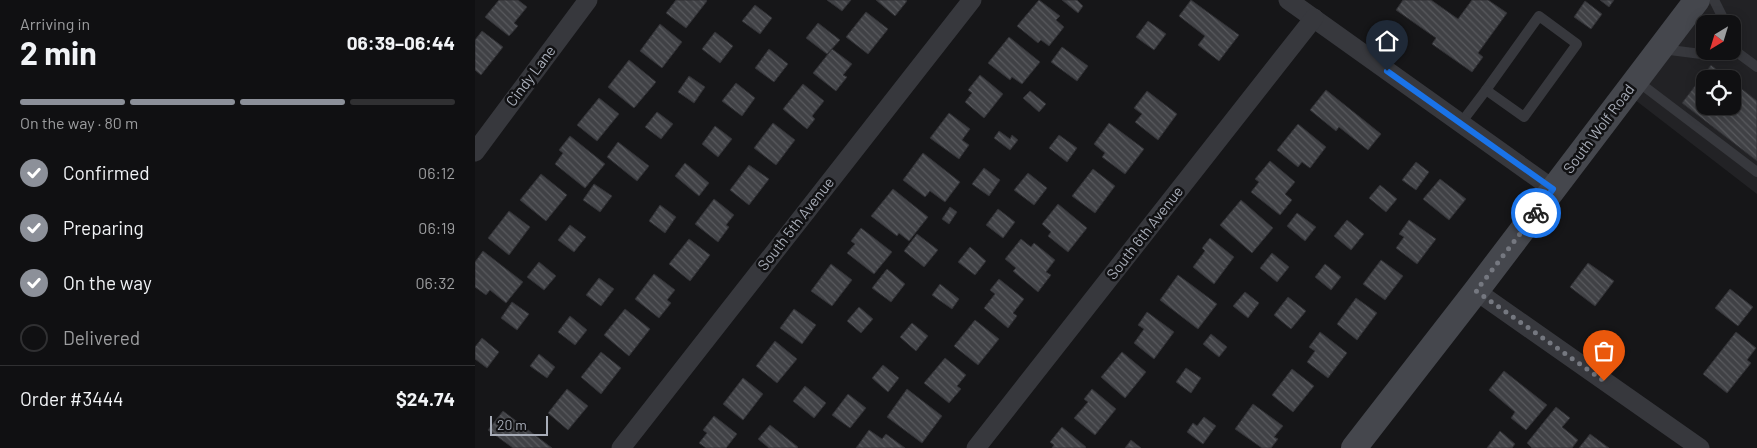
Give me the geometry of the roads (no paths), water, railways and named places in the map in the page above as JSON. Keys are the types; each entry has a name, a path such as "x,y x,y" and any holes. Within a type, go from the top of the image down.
{"main road":[{"name":"South Wolf Road","path":"1353,448 1476,291 1697,0"}],"street":[{"name":"Cindy Lane","path":"475,152 588,0"},
{"name":"South 5th Avenue","path":"621,448 972,0"},
{"path":"1288,0 1553,189"},
{"name":"South 6th Avenue","path":"976,448 1314,18"},
{"path":"1476,291 1700,448"}],"lane":[{"path":"1714,0 1722,15"},
{"path":"1461,123 1539,16 1577,44 1524,118 1486,90"},
{"path":"1660,49 1696,53"},
{"path":"1741,55 1757,67"},
{"path":"1636,80 1757,172"}]}
